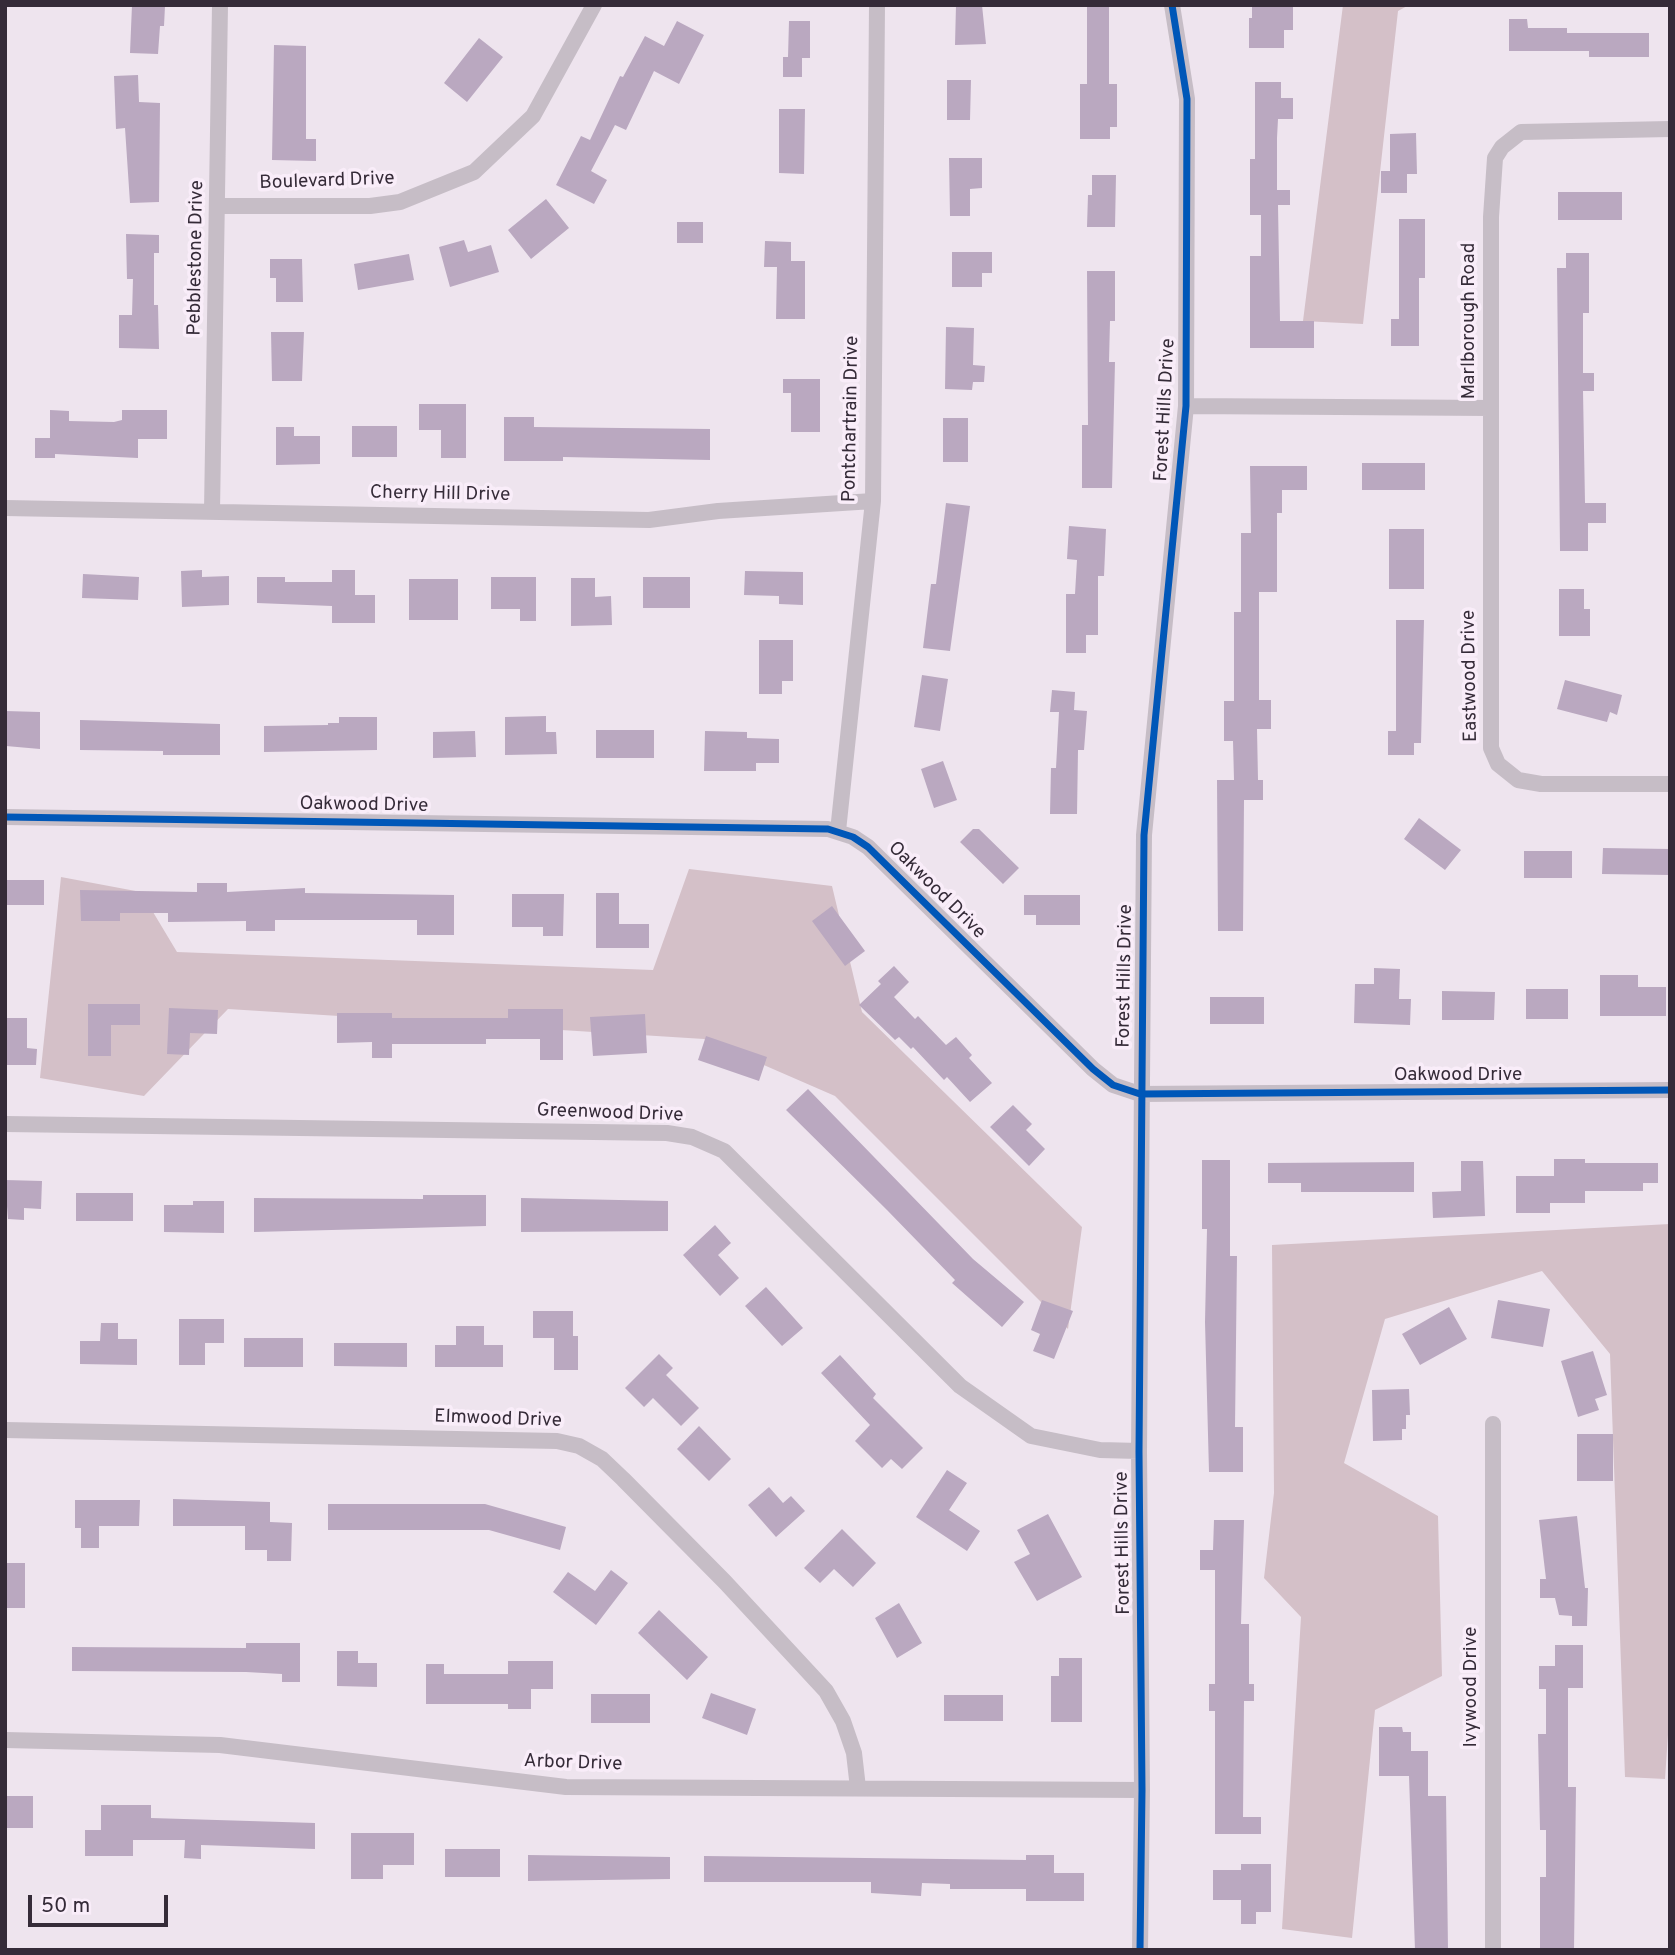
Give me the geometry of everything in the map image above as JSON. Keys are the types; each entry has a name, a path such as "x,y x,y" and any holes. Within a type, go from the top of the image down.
{"street":[{"name":"Pebblestone Drive","path":"212,511 219,206 220,5"},
{"name":"Boulevard Drive","path":"219,206 370,206 400,202 474,173 534,116 594,5"},
{"name":"Pontchartrain Drive","path":"838,831 873,501 877,5"},
{"name":"Forest Hills Drive","path":"1140,1950 1140,1094 1144,835 1186,406 1187,99 1172,5"},
{"name":"Marlborough Road","path":"1186,406 1491,408 1492,182 1495,158 1502,147 1513,137 1531,130 1670,130"},
{"name":"Eastwood Drive","path":"1491,408 1491,748 1498,764 1518,780 1541,784 1670,784"},
{"name":"Cherry Hill Drive","path":"5,508 649,520 718,511 873,501"},
{"name":"Oakwood Drive","path":"5,817 838,831 853,837 885,861 1093,1069 1113,1084 1140,1094 1670,1090"},
{"name":"Greenwood Drive","path":"5,1124 667,1133 692,1137 724,1151 960,1386 1031,1436 1100,1450 1139,1451"},
{"name":"Ivywood Drive","path":"1493,1424 1493,1950"},
{"name":"Elmwood Drive","path":"5,1430 556,1441 579,1446 602,1459 616,1472 734,1592 826,1691 844,1721 854,1753 858,1788"},
{"name":"Arbor Drive","path":"5,1740 220,1745 566,1787 1142,1790"}],"shaded area":[{"path":"1343,5 1409,5 1398,11 1363,324 1303,321"},
{"path":"689,869 832,886 862,1012 1082,1227 1068,1329 835,1096 704,1039 228,1009 144,1096 40,1078 61,877 141,892 177,952 653,970"},
{"path":"1670,1224 1670,1705 1665,1779 1625,1777 1610,1354 1542,1271 1385,1319 1344,1463 1438,1516 1442,1676 1375,1710 1352,1938 1282,1929 1301,1617 1264,1578 1274,1493 1272,1245"}],"building":[{"path":"132,5 165,6 158,54 130,53"},
{"path":"956,5 982,5 986,44 955,45"},
{"path":"1087,6 1109,6 1109,84 1117,84 1117,127 1110,127 1110,139 1080,139 1080,84 1087,84"},
{"path":"1252,6 1293,6 1293,30 1284,30 1284,48 1249,48 1249,18 1252,18"},
{"path":"1509,19 1527,19 1528,28 1567,28 1567,33 1649,33 1649,57 1589,57 1589,51 1509,51"},
{"path":"677,21 704,35 679,84 654,71 626,130 615,125 591,171 607,180 594,204 556,185 581,136 590,140 620,76 623,77 645,36 664,46"},
{"path":"789,21 810,21 810,58 802,58 802,77 783,77 783,57 788,57"},
{"path":"479,38 503,57 467,102 444,83"},
{"path":"274,45 306,46 306,139 316,139 316,161 272,160"},
{"path":"138,75 139,102 160,103 159,202 130,203 125,128 116,129 114,76"},
{"path":"947,80 971,80 970,120 947,120"},
{"path":"1255,82 1281,82 1281,98 1293,98 1293,119 1278,119 1277,190 1290,190 1290,205 1278,205 1280,321 1314,321 1314,348 1250,348 1250,256 1261,256 1261,215 1250,215 1250,159 1255,159"},
{"path":"779,109 805,109 804,174 779,173"},
{"path":"1416,133 1417,174 1407,174 1407,193 1381,193 1381,171 1390,171 1390,134"},
{"path":"949,158 982,158 982,188 970,189 970,216 950,216"},
{"path":"1092,175 1116,175 1115,227 1087,227"},
{"path":"1558,192 1622,192 1622,220 1558,220"},
{"path":"546,199 569,228 531,259 508,230"},
{"path":"1399,219 1425,219 1425,278 1419,278 1419,346 1391,346 1391,319 1399,319"},
{"path":"677,222 703,222 703,243 677,243"},
{"path":"126,234 159,235 159,253 154,253 154,305 158,305 159,349 119,348 119,315 132,315 133,279 127,279"},
{"path":"464,240 468,252 491,245 499,272 450,287 439,247"},
{"path":"765,241 791,242 791,261 805,261 805,319 776,319 777,267 764,267"},
{"path":"952,252 992,252 992,273 982,273 982,287 952,287"},
{"path":"1566,253 1589,253 1589,313 1583,313 1583,373 1594,373 1594,391 1583,391 1585,503 1606,503 1606,523 1588,523 1588,551 1560,551 1557,268 1566,268"},
{"path":"409,254 414,280 358,290 354,264"},
{"path":"270,259 302,259 303,302 276,302 276,278 270,278"},
{"path":"1087,271 1115,271 1115,321 1110,321 1109,362 1115,362 1112,488 1082,488 1082,425 1088,425"},
{"path":"946,327 974,328 973,365 985,366 984,382 973,382 972,390 945,389"},
{"path":"271,332 304,332 302,381 272,381"},
{"path":"783,379 820,379 820,432 791,432 791,393 783,393"},
{"path":"419,404 466,404 466,458 441,458 441,430 419,430"},
{"path":"50,410 69,411 69,421 114,422 122,420 122,410 167,410 167,439 138,439 138,458 55,454 55,458 35,458 35,438 50,438"},
{"path":"504,417 534,417 534,427 710,429 710,460 563,457 563,461 504,461"},
{"path":"943,418 968,418 968,462 943,462"},
{"path":"352,426 397,426 397,457 352,457"},
{"path":"276,427 294,427 294,436 320,436 320,464 276,465"},
{"path":"1362,463 1425,463 1425,490 1362,490"},
{"path":"1250,466 1307,466 1307,490 1282,490 1282,513 1277,513 1277,592 1259,592 1259,700 1271,700 1271,729 1257,729 1258,780 1263,780 1263,800 1244,800 1243,931 1218,931 1217,780 1234,780 1233,741 1224,741 1224,701 1234,701 1234,612 1241,612 1241,533 1251,533"},
{"path":"946,503 970,506 950,651 923,648 931,584 936,584"},
{"path":"1069,526 1106,529 1104,576 1098,576 1098,635 1086,635 1086,653 1066,653 1066,594 1075,594 1077,560 1067,559"},
{"path":"1389,529 1424,529 1424,589 1389,589"},
{"path":"202,570 202,577 229,576 229,605 182,607 181,571"},
{"path":"332,570 355,570 355,595 375,595 375,623 332,623 332,606 257,603 257,577 285,577 285,582 332,582"},
{"path":"745,571 803,572 803,605 779,604 779,596 744,595"},
{"path":"83,574 139,577 138,600 82,598"},
{"path":"491,577 536,577 536,621 520,621 520,609 491,609"},
{"path":"643,577 690,577 690,608 643,608"},
{"path":"571,578 595,578 595,597 611,596 612,625 571,626"},
{"path":"409,579 458,579 458,620 409,620"},
{"path":"1559,589 1584,589 1584,609 1590,609 1590,636 1559,636"},
{"path":"1396,620 1424,620 1421,743 1414,743 1414,755 1388,755 1388,731 1396,731"},
{"path":"759,640 793,640 793,681 782,681 782,694 759,694"},
{"path":"922,675 948,679 940,731 914,727"},
{"path":"1565,680 1622,695 1617,715 1610,712 1607,722 1557,709"},
{"path":"1052,690 1075,692 1074,710 1087,711 1084,750 1078,750 1077,814 1050,814 1051,768 1056,768 1059,712 1050,712"},
{"path":"5,711 40,712 40,749 6,746"},
{"path":"546,716 546,732 556,732 557,754 505,755 505,717"},
{"path":"339,717 377,717 377,750 264,752 264,726 328,725 339,723"},
{"path":"80,720 220,724 220,755 80,750"},
{"path":"596,730 654,730 654,758 596,758"},
{"path":"475,731 476,757 433,758 433,732"},
{"path":"705,731 747,732 747,738 779,739 779,763 756,763 756,771 704,771"},
{"path":"943,761 957,800 934,808 921,769"},
{"path":"1419,818 1461,850 1445,870 1404,839"},
{"path":"973,829 979,829 1019,868 1003,884 960,842"},
{"path":"1603,848 1670,849 1670,875 1602,874"},
{"path":"1524,851 1572,851 1572,878 1524,878"},
{"path":"5,880 44,880 44,905 5,905"},
{"path":"197,883 227,883 227,892 305,888 305,893 454,895 454,935 417,935 417,920 275,920 275,931 246,931 246,921 168,922 168,913 120,913 120,921 81,921 80,890 197,892"},
{"path":"596,893 619,893 619,924 649,924 649,948 596,948"},
{"path":"512,894 564,894 563,936 543,936 543,927 512,927"},
{"path":"1024,895 1080,895 1080,925 1036,925 1036,915 1024,915"},
{"path":"832,906 865,951 845,966 812,921"},
{"path":"894,966 909,982 894,997 915,1019 918,1016 946,1045 956,1037 972,1055 969,1058 992,1083 970,1102 947,1077 944,1080 913,1047 911,1049 899,1037 895,1040 859,1005 881,984 878,981"},
{"path":"1374,968 1400,969 1399,999 1411,999 1410,1025 1354,1023 1355,984 1374,984"},
{"path":"1600,975 1638,975 1638,987 1666,987 1666,1016 1600,1016"},
{"path":"1526,989 1568,989 1568,1019 1526,1019"},
{"path":"1442,991 1495,992 1494,1020 1442,1020"},
{"path":"1210,997 1264,997 1264,1024 1210,1024"},
{"path":"88,1004 140,1004 140,1025 111,1025 111,1056 88,1056"},
{"path":"169,1008 218,1010 217,1034 190,1033 189,1055 167,1054"},
{"path":"508,1009 563,1009 563,1060 540,1060 540,1039 486,1039 486,1044 392,1044 392,1058 372,1058 372,1042 337,1043 337,1013 392,1013 392,1018 508,1018"},
{"path":"645,1014 647,1053 593,1056 590,1017"},
{"path":"5,1018 27,1018 27,1048 37,1049 36,1065 5,1065"},
{"path":"706,1036 767,1057 759,1081 698,1060"},
{"path":"808,1089 973,1259 1024,1302 1002,1327 952,1283 955,1280 786,1110"},
{"path":"1013,1105 1032,1124 1026,1130 1045,1149 1029,1166 990,1127"},
{"path":"1554,1159 1585,1159 1585,1163 1658,1163 1658,1183 1643,1183 1643,1191 1585,1191 1585,1203 1550,1203 1550,1213 1516,1213 1516,1176 1554,1176"},
{"path":"1202,1160 1230,1160 1230,1256 1237,1256 1235,1427 1243,1427 1243,1472 1209,1472 1205,1322 1207,1229 1202,1229"},
{"path":"1461,1161 1483,1161 1485,1216 1433,1218 1432,1192 1461,1191"},
{"path":"1414,1162 1414,1192 1301,1192 1301,1183 1268,1183 1268,1163"},
{"path":"5,1180 42,1181 41,1209 24,1208 24,1220 8,1219"},
{"path":"76,1193 133,1193 133,1221 76,1221"},
{"path":"423,1195 486,1195 486,1226 254,1232 254,1198 423,1199"},
{"path":"521,1198 668,1201 668,1231 521,1232"},
{"path":"193,1201 224,1201 224,1233 164,1232 164,1205 193,1205"},
{"path":"715,1225 731,1243 718,1255 739,1278 720,1296 683,1255"},
{"path":"766,1287 803,1328 782,1346 745,1306"},
{"path":"1042,1300 1073,1311 1054,1359 1033,1351 1040,1334 1031,1330"},
{"path":"1498,1300 1550,1309 1543,1347 1491,1338"},
{"path":"1449,1307 1467,1339 1420,1365 1402,1334"},
{"path":"533,1311 573,1311 573,1336 578,1336 578,1370 554,1370 554,1338 533,1338"},
{"path":"179,1319 224,1319 224,1343 205,1343 205,1365 179,1365"},
{"path":"101,1323 118,1323 118,1339 137,1339 137,1365 80,1364 80,1341 100,1341"},
{"path":"456,1326 484,1326 484,1345 503,1345 503,1367 435,1367 435,1345 456,1345"},
{"path":"244,1338 303,1338 303,1367 244,1367"},
{"path":"334,1343 407,1343 407,1367 334,1366"},
{"path":"1593,1351 1607,1395 1595,1399 1599,1410 1578,1417 1561,1361"},
{"path":"659,1354 673,1368 666,1375 699,1408 681,1426 653,1398 644,1407 625,1388"},
{"path":"840,1355 876,1394 873,1398 923,1448 902,1469 891,1459 882,1468 855,1441 870,1425 821,1373"},
{"path":"1409,1389 1410,1415 1406,1415 1406,1429 1402,1429 1402,1440 1373,1441 1372,1390"},
{"path":"699,1426 731,1459 709,1481 677,1449"},
{"path":"1577,1434 1613,1434 1613,1481 1577,1481"},
{"path":"947,1470 967,1483 949,1510 980,1531 967,1551 916,1517"},
{"path":"769,1487 783,1503 791,1496 805,1511 776,1537 748,1505"},
{"path":"173,1499 270,1502 270,1522 292,1523 291,1561 267,1561 267,1550 245,1550 245,1526 173,1526"},
{"path":"75,1500 140,1500 139,1526 99,1526 99,1548 81,1548 81,1528 75,1528"},
{"path":"328,1504 485,1504 566,1527 560,1550 489,1530 328,1530"},
{"path":"1048,1514 1082,1577 1037,1601 1014,1562 1030,1554 1017,1530"},
{"path":"1577,1516 1585,1588 1588,1588 1587,1626 1572,1626 1572,1616 1559,1615 1555,1598 1540,1598 1540,1579 1546,1579 1539,1520"},
{"path":"1214,1520 1244,1520 1241,1624 1249,1624 1249,1684 1254,1684 1254,1701 1244,1701 1243,1817 1261,1817 1261,1834 1215,1834 1215,1711 1209,1711 1209,1684 1215,1684 1215,1570 1200,1570 1200,1550 1213,1550"},
{"path":"842,1529 876,1563 853,1587 834,1569 820,1583 804,1568"},
{"path":"5,1563 25,1563 25,1608 5,1608"},
{"path":"611,1570 628,1583 596,1625 553,1592 568,1572 595,1591"},
{"path":"899,1603 922,1643 897,1658 875,1618"},
{"path":"659,1610 708,1657 687,1680 638,1633"},
{"path":"246,1643 300,1643 300,1682 282,1682 282,1674 246,1672 72,1671 72,1647 246,1648"},
{"path":"1555,1645 1583,1645 1583,1688 1568,1688 1568,1787 1576,1787 1574,1950 1540,1950 1540,1877 1546,1877 1546,1830 1540,1830 1538,1734 1546,1734 1546,1689 1539,1689 1539,1666 1555,1666"},
{"path":"337,1651 358,1651 358,1663 377,1663 377,1687 337,1686"},
{"path":"1059,1658 1082,1658 1082,1722 1051,1722 1051,1676 1059,1676"},
{"path":"508,1661 553,1661 553,1689 531,1689 531,1709 508,1709 508,1704 426,1704 426,1664 444,1664 444,1674 508,1674"},
{"path":"711,1693 756,1709 747,1735 702,1718"},
{"path":"591,1694 650,1694 650,1723 591,1723"},
{"path":"944,1695 1003,1695 1003,1721 944,1721"},
{"path":"1379,1727 1402,1727 1403,1732 1411,1732 1411,1751 1428,1751 1428,1796 1446,1796 1448,1950 1415,1950 1409,1776 1379,1776"},
{"path":"5,1796 33,1796 33,1828 5,1828"},
{"path":"101,1805 151,1805 151,1818 315,1823 315,1849 201,1845 201,1859 184,1858 185,1840 133,1840 133,1856 85,1856 85,1830 101,1830"},
{"path":"351,1833 414,1833 414,1865 383,1865 383,1879 351,1879"},
{"path":"445,1849 500,1849 500,1877 445,1877"},
{"path":"528,1855 670,1857 670,1879 528,1881"},
{"path":"1026,1855 1054,1855 1054,1873 1084,1873 1084,1901 1026,1901 1026,1889 950,1889 950,1884 922,1883 921,1896 871,1893 871,1882 704,1882 704,1856 1026,1860"},
{"path":"1241,1864 1271,1864 1271,1912 1256,1912 1256,1924 1241,1924 1241,1900 1213,1900 1213,1870 1241,1870"}],"cycle path":[{"path":"1140,1950 1142,1790 1139,1451 1144,835 1186,406 1187,99 1172,5"},
{"path":"5,817 828,829 853,837 868,847 1093,1069 1113,1085 1140,1094 1670,1090"}]}
